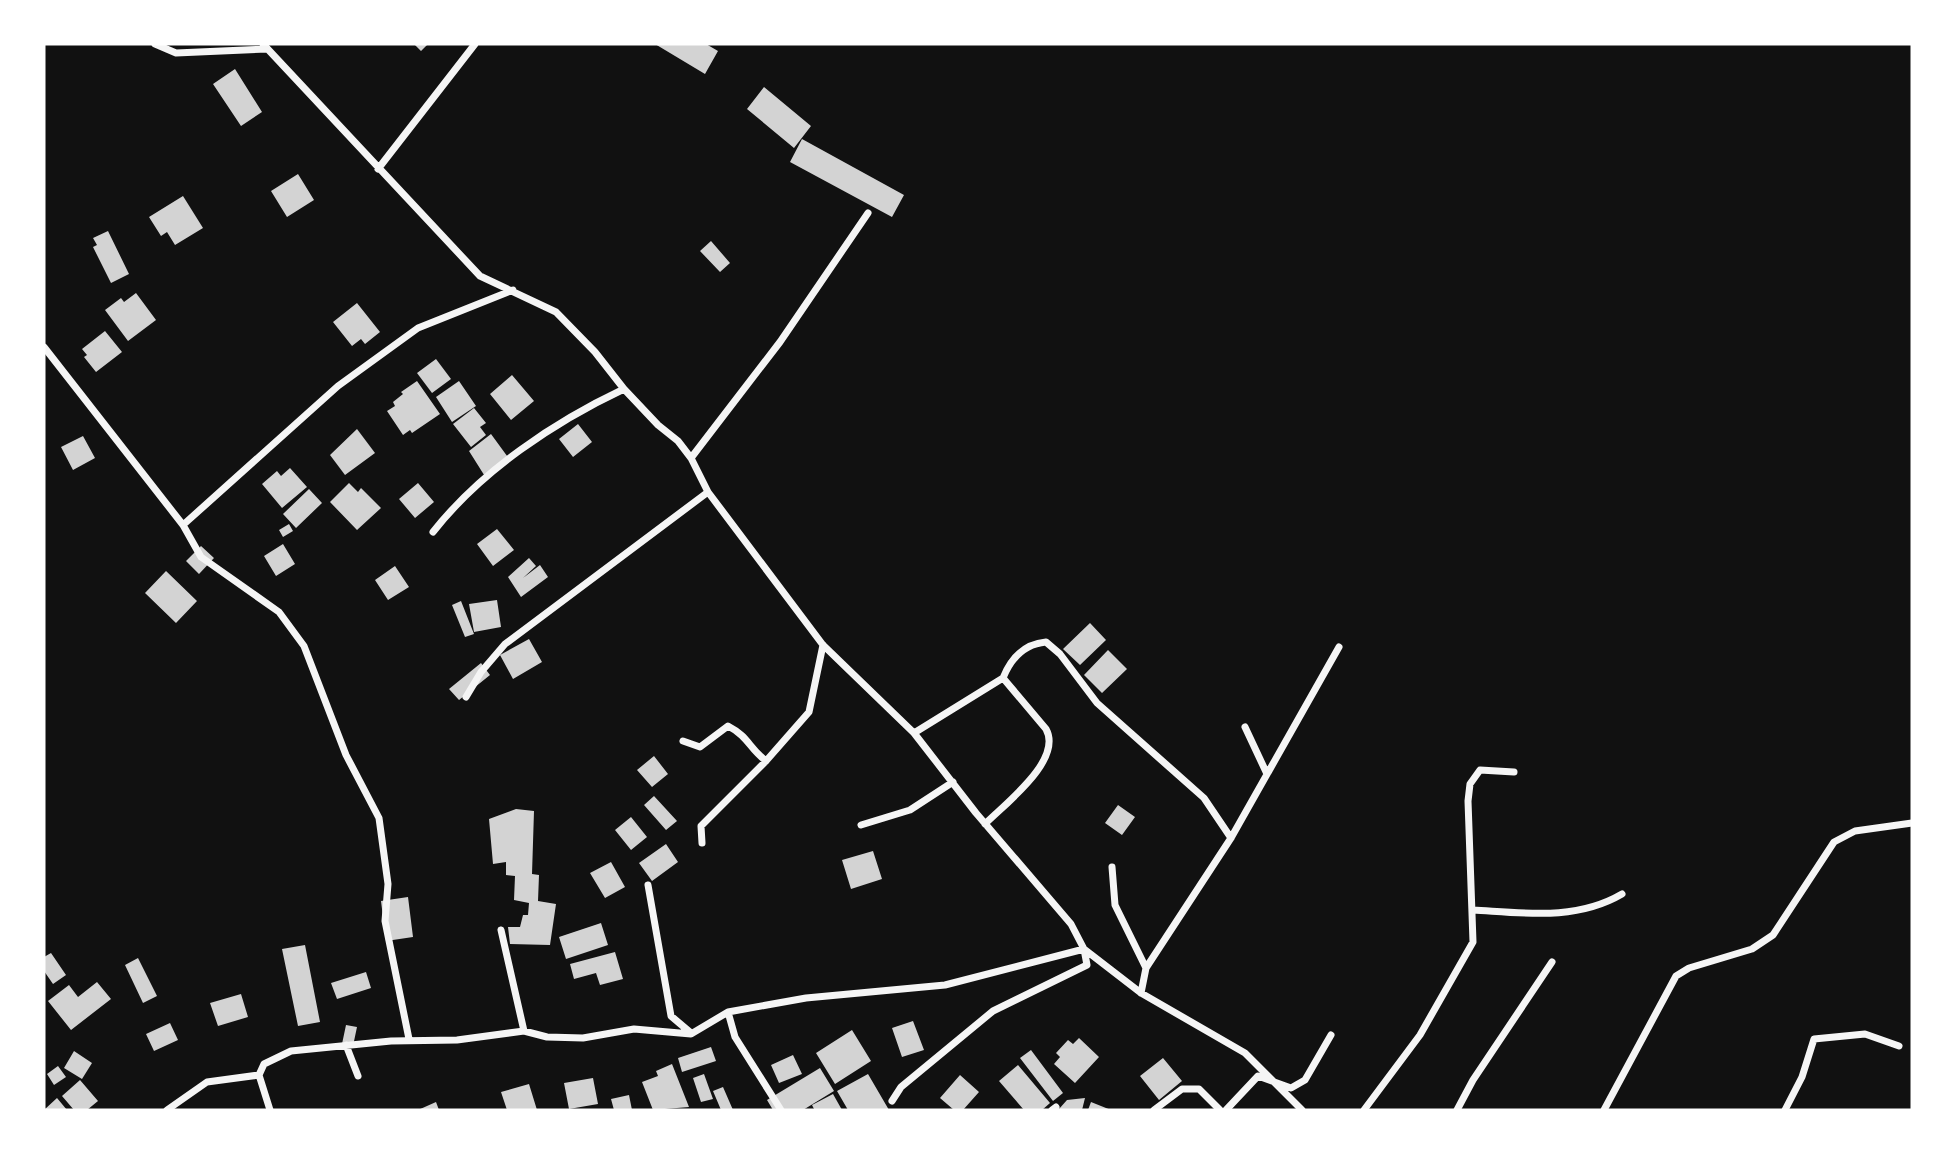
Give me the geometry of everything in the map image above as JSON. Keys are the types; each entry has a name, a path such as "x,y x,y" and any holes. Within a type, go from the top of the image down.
{"street":[{"path":"155,44 176,53 265,46 480,276 556,312 596,352 624,389 691,458 708,492 823,645 914,733 985,824 1071,924 1084,949 1087,965 993,1011 901,1087 892,1101"},
{"path":"378,169 475,44"},
{"path":"691,458 780,342 869,213"},
{"path":"183,525 338,386 418,328 513,290"},
{"path":"44,347 183,525 201,557 279,612 304,646 346,755 379,818 388,884 385,921 409,1039"},
{"path":"433,532 452,508 486,478 587,406 624,389"},
{"path":"466,697 481,672 505,644 580,584 708,492"},
{"path":"914,733 1003,678 1021,651 1033,643 1046,642 1060,654 1097,703 1204,798 1231,838"},
{"path":"702,843 701,826 766,761 809,712 823,645"},
{"path":"1141,993 1146,968 1231,838 1339,647"},
{"path":"985,824 1041,766 1051,748 1052,739 1046,729 1003,678"},
{"path":"683,741 699,747 728,726 744,734 752,750 766,761"},
{"path":"1244,727 1267,774"},
{"path":"1364,1110 1420,1035 1473,942 1468,801 1470,784 1480,770 1514,772"},
{"path":"862,825 910,810 953,782"},
{"path":"1604,1110 1676,976 1689,968 1752,949 1773,935 1819,869 1834,842 1855,831 1912,823"},
{"path":"1112,867 1115,905 1146,968"},
{"path":"648,885 671,1016 691,1034"},
{"path":"1473,910 1556,915 1607,903 1622,894"},
{"path":"501,930 524,1031"},
{"path":"1084,949 1141,993 1245,1053 1303,1110"},
{"path":"270,1110 259,1075 264,1064 291,1051 409,1039 457,1040 524,1031 547,1037 583,1038 634,1029 691,1034 728,1012 806,998 945,985 1084,949"},
{"path":"1457,1110 1473,1080 1552,962"},
{"path":"728,1012 735,1037 781,1110"},
{"path":"1785,1110 1802,1077 1814,1039 1865,1034 1899,1046"},
{"path":"1226,1110 1258,1076 1291,1088 1305,1080 1331,1035"},
{"path":"346,1045 358,1076"},
{"path":"167,1110 207,1083 259,1075"},
{"path":"1154,1110 1182,1089 1199,1089 1220,1110"}],"building":[{"path":"414,44 428,44 421,51"},
{"path":"655,44 706,44 718,51 705,74"},
{"path":"235,69 262,112 241,126 213,84"},
{"path":"764,87 811,126 794,148 747,109"},
{"path":"802,139 904,195 892,217 790,162"},
{"path":"298,174 314,200 287,217 271,191"},
{"path":"183,196 203,228 175,245 167,232 161,236 149,217"},
{"path":"108,231 129,274 111,283 93,247 97,245 93,238"},
{"path":"711,241 730,263 720,272 700,251"},
{"path":"136,293 156,320 128,341 105,310 121,298 124,302"},
{"path":"357,303 380,332 365,344 361,339 352,346 333,322"},
{"path":"105,331 122,352 96,372 84,357 87,355 82,349"},
{"path":"436,359 451,379 432,393 417,373"},
{"path":"512,375 534,401 511,420 490,394"},
{"path":"417,381 440,414 412,433 410,430 403,435 387,411 395,406 393,402 403,394 401,392"},
{"path":"459,381 476,406 452,422 436,397"},
{"path":"474,408 486,423 480,427 486,435 471,447 453,424"},
{"path":"578,424 592,442 573,457 559,439"},
{"path":"357,429 375,453 345,475 330,455"},
{"path":"491,434 510,460 486,478 469,451"},
{"path":"83,436 95,458 73,470 61,447"},
{"path":"290,468 307,487 282,508 262,484 277,471 281,476"},
{"path":"349,483 358,492 361,488 381,508 357,530 330,502"},
{"path":"418,483 434,502 415,518 399,499"},
{"path":"309,489 322,503 296,528 283,514"},
{"path":"289,524 293,531 283,537 279,530"},
{"path":"497,529 514,550 493,566 477,544"},
{"path":"283,544 295,564 276,576 264,556"},
{"path":"201,546 214,558 199,574 186,561"},
{"path":"529,558 536,566 523,578 540,565 548,577 521,597 508,577"},
{"path":"395,566 409,587 388,600 375,580"},
{"path":"166,571 197,601 176,623 145,593"},
{"path":"497,600 501,627 474,632 469,604"},
{"path":"461,601 474,634 465,637 452,605"},
{"path":"1090,623 1106,640 1080,665 1063,649"},
{"path":"529,639 542,662 513,679 500,655"},
{"path":"1108,650 1127,669 1102,693 1084,675"},
{"path":"481,663 490,675 459,700 449,689"},
{"path":"654,756 668,774 652,787 637,770"},
{"path":"654,796 677,821 666,830 644,805"},
{"path":"1118,805 1135,817 1122,835 1105,823"},
{"path":"516,809 534,811 532,874 539,875 538,901 556,904 550,945 510,944 508,927 520,927 523,915 528,915 529,903 514,900 515,876 506,875 506,862 493,864 489,819"},
{"path":"631,817 647,837 631,850 615,830"},
{"path":"666,844 678,862 652,881 639,863"},
{"path":"873,851 882,879 851,889 842,860"},
{"path":"611,862 625,887 605,898 590,873"},
{"path":"408,897 413,937 386,941 381,901"},
{"path":"601,923 608,945 566,959 559,937"},
{"path":"305,945 320,1022 298,1026 282,949"},
{"path":"615,952 623,979 600,985 596,973 574,979 570,964"},
{"path":"51,953 66,975 53,984 44,971 44,957"},
{"path":"138,958 157,996 143,1003 125,965"},
{"path":"366,972 371,988 337,999 331,983"},
{"path":"97,982 111,999 71,1030 48,1001 69,985 78,997"},
{"path":"241,994 248,1017 218,1026 210,1003"},
{"path":"913,1021 924,1050 902,1057 892,1028"},
{"path":"170,1023 178,1040 154,1051 146,1034"},
{"path":"346,1025 357,1027 353,1046 342,1044"},
{"path":"852,1030 871,1061 835,1084 816,1053"},
{"path":"1079,1038 1099,1057 1075,1083 1054,1064 1060,1057 1056,1053 1068,1040 1073,1044"},
{"path":"711,1047 716,1061 682,1072 678,1058"},
{"path":"1031,1050 1063,1093 1053,1101 1020,1058"},
{"path":"74,1051 92,1063 82,1079 64,1068"},
{"path":"793,1055 802,1074 779,1083 771,1065"},
{"path":"1163,1058 1182,1081 1159,1100 1140,1076"},
{"path":"672,1064 689,1107 653,1110 642,1082 658,1076 656,1071"},
{"path":"1018,1065 1050,1103 1042,1110 1024,1110 999,1081"},
{"path":"58,1066 66,1077 54,1085 47,1074"},
{"path":"820,1068 834,1091 803,1110 773,1110 767,1100"},
{"path":"704,1074 713,1099 701,1102 693,1078"},
{"path":"868,1074 889,1110 848,1110 837,1091"},
{"path":"960,1075 979,1092 963,1110 954,1110 940,1098"},
{"path":"593,1078 598,1104 569,1109 564,1083"},
{"path":"80,1080 98,1101 87,1110 74,1110 62,1096"},
{"path":"529,1084 537,1110 507,1110 501,1092"},
{"path":"723,1087 733,1110 721,1110 713,1091"},
{"path":"833,1094 842,1110 811,1110 814,1109 812,1105"},
{"path":"629,1095 632,1110 614,1110 611,1099"},
{"path":"57,1098 67,1110 44,1110"},
{"path":"1085,1098 1082,1110 1059,1109 1067,1100"},
{"path":"436,1102 439,1110 418,1110"},
{"path":"1091,1102 1111,1110 1088,1110"}]}
